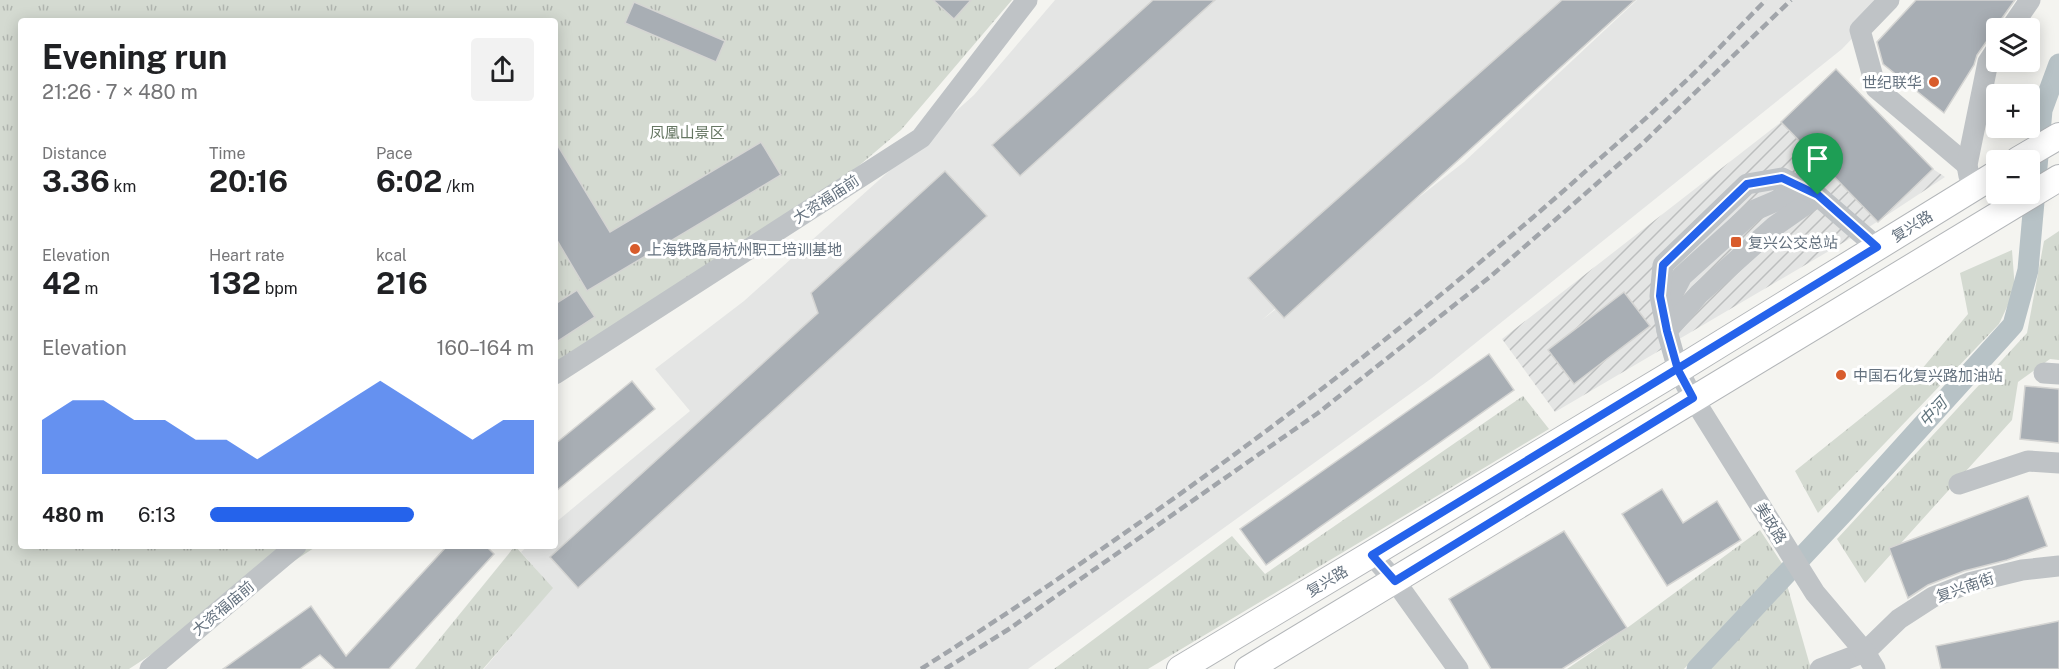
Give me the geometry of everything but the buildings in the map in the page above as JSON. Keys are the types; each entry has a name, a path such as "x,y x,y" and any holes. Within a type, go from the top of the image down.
{"main road":[{"path":"2035,150 2055,138"},
{"name":"复兴路","path":"1180,669 1678,370 1877,247 1969,177 1986,175"},
{"path":"1248,669 2053,181"}],"street":[{"name":"大资福庙前","path":"558,372 921,138 1027,0"},
{"path":"1888,0 1860,30 1876,88 1969,177"},
{"path":"2018,18 2030,0"},
{"path":"1969,177 1986,72"},
{"name":"美政路","path":"1870,661 1815,593 1693,398 1678,370 1660,296 1663,265 1747,184 1782,178 1818,195 1877,247"},
{"path":"1667,331 1699,294 1775,226 1818,195"},
{"path":"1959,484 2028,461 2059,463"},
{"name":"大资福庙前","path":"150,669 292,549"},
{"path":"1372,555 1395,581 1458,669"},
{"name":"复兴南街","path":"1820,669 1870,661 1899,619 1933,597 1969,583 2022,570 2059,566"}],"shaded area":[{"path":"1055,0 1630,0 1262,320 1464,162 1637,0 1889,0 1842,49 1432,378 1028,669 484,669 552,588 521,552 524,549 558,549 558,521 690,411 655,369 744,301 974,95"},
{"path":"1836,69 1933,169 1945,177 1863,231 1555,412 1502,339 1781,122"}],"green space":[{"name":"凤凰山景区","path":"0,0 1012,0 901,130 815,203 558,380 558,18 18,18 18,549 312,549 129,669 0,669"},
{"path":"2059,231 2059,360 2050,359 2018,382 2012,420 1865,583 1837,539 2027,333 2044,241"},
{"path":"2012,250 2015,290 1999,324 1818,513 1795,471 1921,370 1968,314 1960,273"},
{"path":"1523,396 1549,429 1148,669 1054,669 1232,536 1265,574"},
{"path":"1760,530 1783,565 1684,669 1567,669 1627,628"},
{"path":"513,549 518,549 553,588 483,669 415,669"},
{"path":"1787,585 1811,669 1708,669"}],"waterway":[{"name":"中河","path":"1697,669 1846,510 2013,325 2028,270 2042,110 2059,64"}],"railway":[{"path":"921,669 1092,556 1176,497 1340,375 1499,246 1577,179 1698,70 1766,0"},
{"path":"945,669 1009,629 1318,413 1491,276 1642,144 1791,0"}],"place":[{"name":"世纪联华","path":"1934,82"},
{"name":"复兴公交总站","path":"1736,242"},
{"name":"上海铁路局杭州职工培训基地","path":"635,249"},
{"name":"中国石化复兴路加油站","path":"1841,375"}],"route":[{"path":"1818,195 1782,178 1747,184 1663,265 1660,296 1667,331 1678,370 1693,398 1395,581 1372,555 1678,370 1877,247 1818,195"}]}
